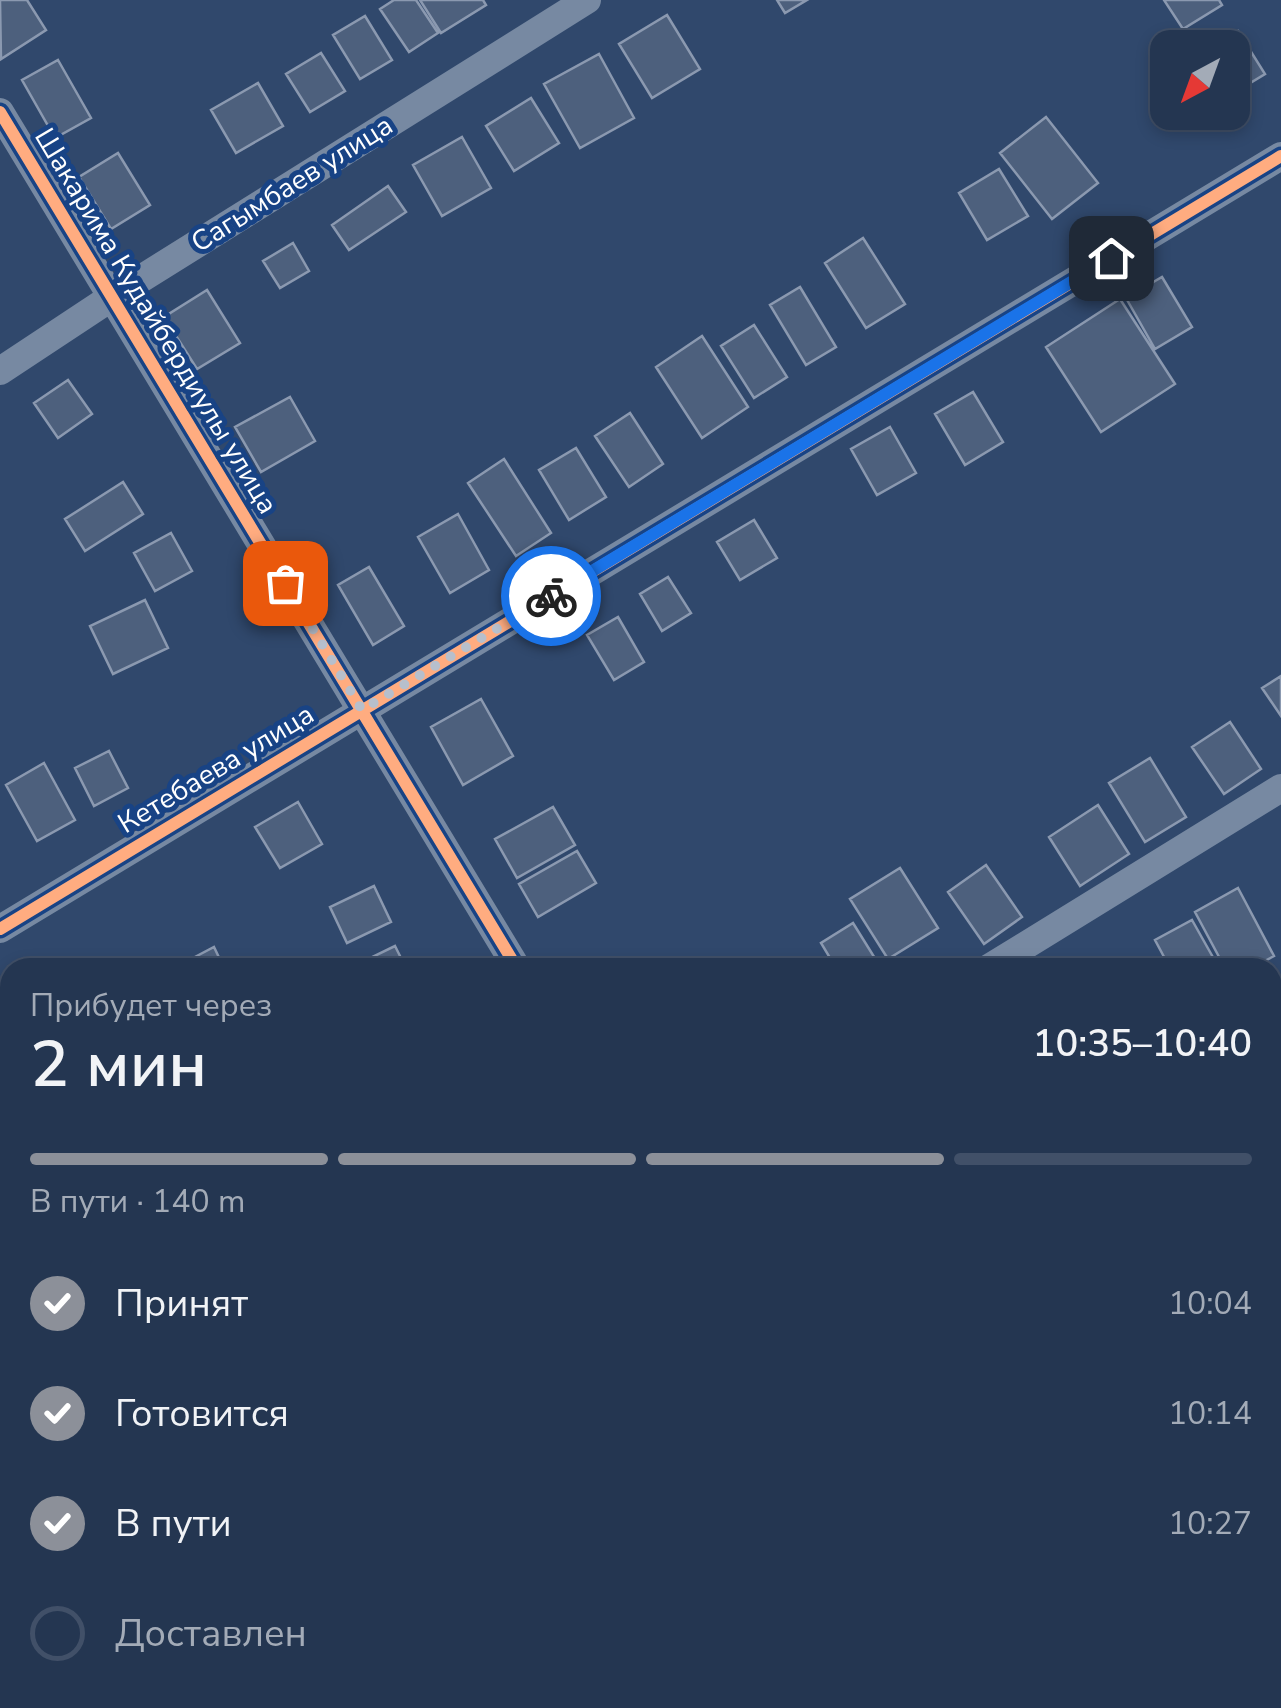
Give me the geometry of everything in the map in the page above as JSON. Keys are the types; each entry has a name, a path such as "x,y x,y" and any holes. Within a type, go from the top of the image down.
{"street":[{"name":"Сагымбаев улица","path":"0,371 586,0"},
{"name":"Шакарима Кудайбердиулы улица","path":"0,112 511,958"},
{"name":"Кетебаева улица","path":"0,929 1281,156"},
{"path":"1005,958 1281,788"}],"building":[{"path":"0,0 27,0 46,30 1,59"},
{"path":"394,0 416,0 438,33 409,52 380,9"},
{"path":"420,0 483,0 486,5 441,33"},
{"path":"777,0 807,0 785,13"},
{"path":"1164,0 1219,0 1222,5 1183,29"},
{"path":"667,15 700,69 652,98 619,44"},
{"path":"365,16 392,60 360,79 333,35"},
{"path":"1250,50 1265,74 1250,83"},
{"path":"321,53 345,91 310,112 286,74"},
{"path":"599,54 634,118 580,148 544,84"},
{"path":"58,60 91,118 55,138 22,80"},
{"path":"258,83 283,126 236,153 211,110"},
{"path":"531,98 559,143 514,171 486,126"},
{"path":"1046,117 1098,183 1052,219 1000,153"},
{"path":"462,137 491,188 442,216 413,165"},
{"path":"118,153 150,205 111,229 79,177"},
{"path":"999,169 1028,216 987,240 959,193"},
{"path":"388,186 406,212 349,250 332,225"},
{"path":"863,238 905,304 866,328 825,263"},
{"path":"293,243 309,271 280,288 263,261"},
{"path":"1162,277 1192,327 1155,349 1126,298"},
{"path":"800,287 836,347 806,365 770,305"},
{"path":"207,290 240,343 197,369 164,317"},
{"path":"1120,299 1175,384 1101,432 1046,347"},
{"path":"754,325 787,377 754,398 721,346"},
{"path":"702,336 748,407 702,438 656,367"},
{"path":"68,380 92,414 58,438 34,403"},
{"path":"973,392 1003,442 965,465 935,414"},
{"path":"290,397 315,441 261,472 235,427"},
{"path":"630,413 663,464 629,487 595,436"},
{"path":"890,427 916,473 877,495 851,449"},
{"path":"576,448 606,497 569,520 539,470"},
{"path":"504,459 551,533 516,556 468,483"},
{"path":"123,482 143,514 85,551 65,519"},
{"path":"458,514 489,570 450,593 418,537"},
{"path":"754,520 777,558 740,580 717,542"},
{"path":"171,533 192,571 155,591 134,553"},
{"path":"369,567 404,626 373,645 338,585"},
{"path":"668,577 691,613 662,631 640,594"},
{"path":"145,600 168,648 113,674 90,626"},
{"path":"618,617 644,662 614,680 587,635"},
{"path":"1281,676 1281,716 1262,688"},
{"path":"481,699 513,756 463,785 431,727"},
{"path":"1230,722 1261,769 1224,794 1192,747"},
{"path":"109,751 128,788 94,806 75,768"},
{"path":"1150,758 1186,817 1145,842 1109,783"},
{"path":"44,763 75,820 37,841 6,785"},
{"path":"298,802 322,844 280,868 255,827"},
{"path":"1098,805 1129,854 1080,886 1049,837"},
{"path":"553,807 575,845 517,878 495,839"},
{"path":"577,851 596,883 538,917 519,884"},
{"path":"986,865 1022,917 984,944 948,892"},
{"path":"900,868 938,928 887,958 850,899"},
{"path":"374,886 391,922 347,943 330,907"},
{"path":"1238,888 1274,956 1220,958 1195,912"},
{"path":"1192,920 1213,958 1165,958 1155,940"},
{"path":"853,923 875,958 830,958 821,943"},
{"path":"395,946 401,958 370,958"},
{"path":"214,947 219,958 193,958"}],"cycle path":[{"path":"0,112 511,958"},
{"path":"0,929 1281,156"}],"way so far":[{"path":"285,583 362,710 551,596"}],"route":[{"path":"551,596 1111,258"}]}
